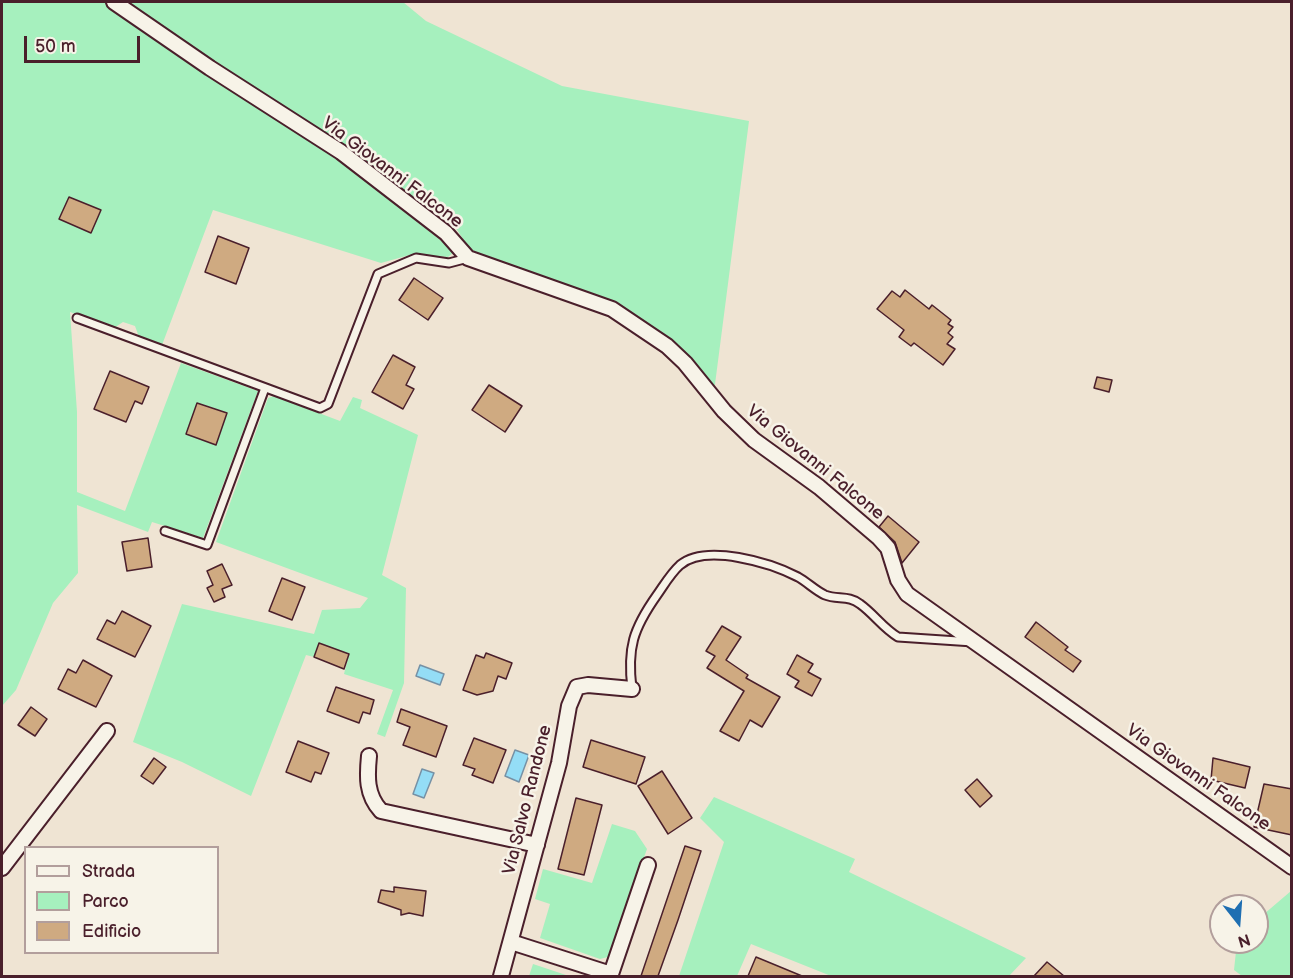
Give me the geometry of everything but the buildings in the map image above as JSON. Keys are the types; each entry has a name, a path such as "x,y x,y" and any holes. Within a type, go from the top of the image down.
{"street":[{"name":"Via Giovanni Falcone","path":"114,2 210,68 341,152 446,233 468,258 612,309 667,346 754,440 819,487 879,538 888,548 898,580 908,594 1292,867"},
{"name":"Via Salvo Randone","path":"501,976 560,764 569,706 577,687 588,685 632,689"},
{"path":"2,868 107,731"},
{"path":"369,756 366,778 373,802 381,811 537,845"},
{"path":"511,942 610,975 648,865"}],"lane":[{"path":"76,318 320,408 328,404 378,274 416,258 449,263 468,258"},
{"path":"165,531 207,544 265,388"},
{"path":"632,689 628,663 630,647 654,599 679,566 691,558 734,557 771,564 826,595 849,597 861,604 887,631 897,637 949,643 976,642"}],"green space":[{"path":"2,2 105,2 202,70 340,161 453,250 453,253 448,257 413,254 381,263 213,210 162,345 139,337 135,326 123,322 114,328 70,312 77,412 77,492 125,511 181,363 258,391 203,538 152,522 148,532 77,505 78,573 53,603 16,690 2,706"},
{"path":"121,2 403,2 426,21 562,86 749,121 714,392 664,337 617,304 479,256 467,245 440,204 426,211"},
{"path":"274,396 340,421 353,397 362,400 360,408 418,435 382,575 406,588 404,683 385,737 377,734 393,690 344,674 349,654 319,643 314,657 306,655 251,796 182,762 133,742 182,604 314,634 322,610 360,608 368,598 216,542 268,398"},
{"path":"714,797 855,859 849,872 1026,958 1009,976 831,976 751,944 737,976 679,976 724,842 700,818"},
{"path":"612,824 635,831 647,849 608,957 600,959 540,938 550,904 535,899 543,869 592,883"},
{"path":"1291,891 1291,976 1242,976 1234,970 1236,954 1269,954 1269,910"},
{"path":"533,964 569,976 529,976"}],"water":[{"path":"420,665 444,674 440,685 416,676"},
{"path":"515,750 529,755 519,782 505,776"},
{"path":"422,769 434,773 424,798 413,794"}]}
